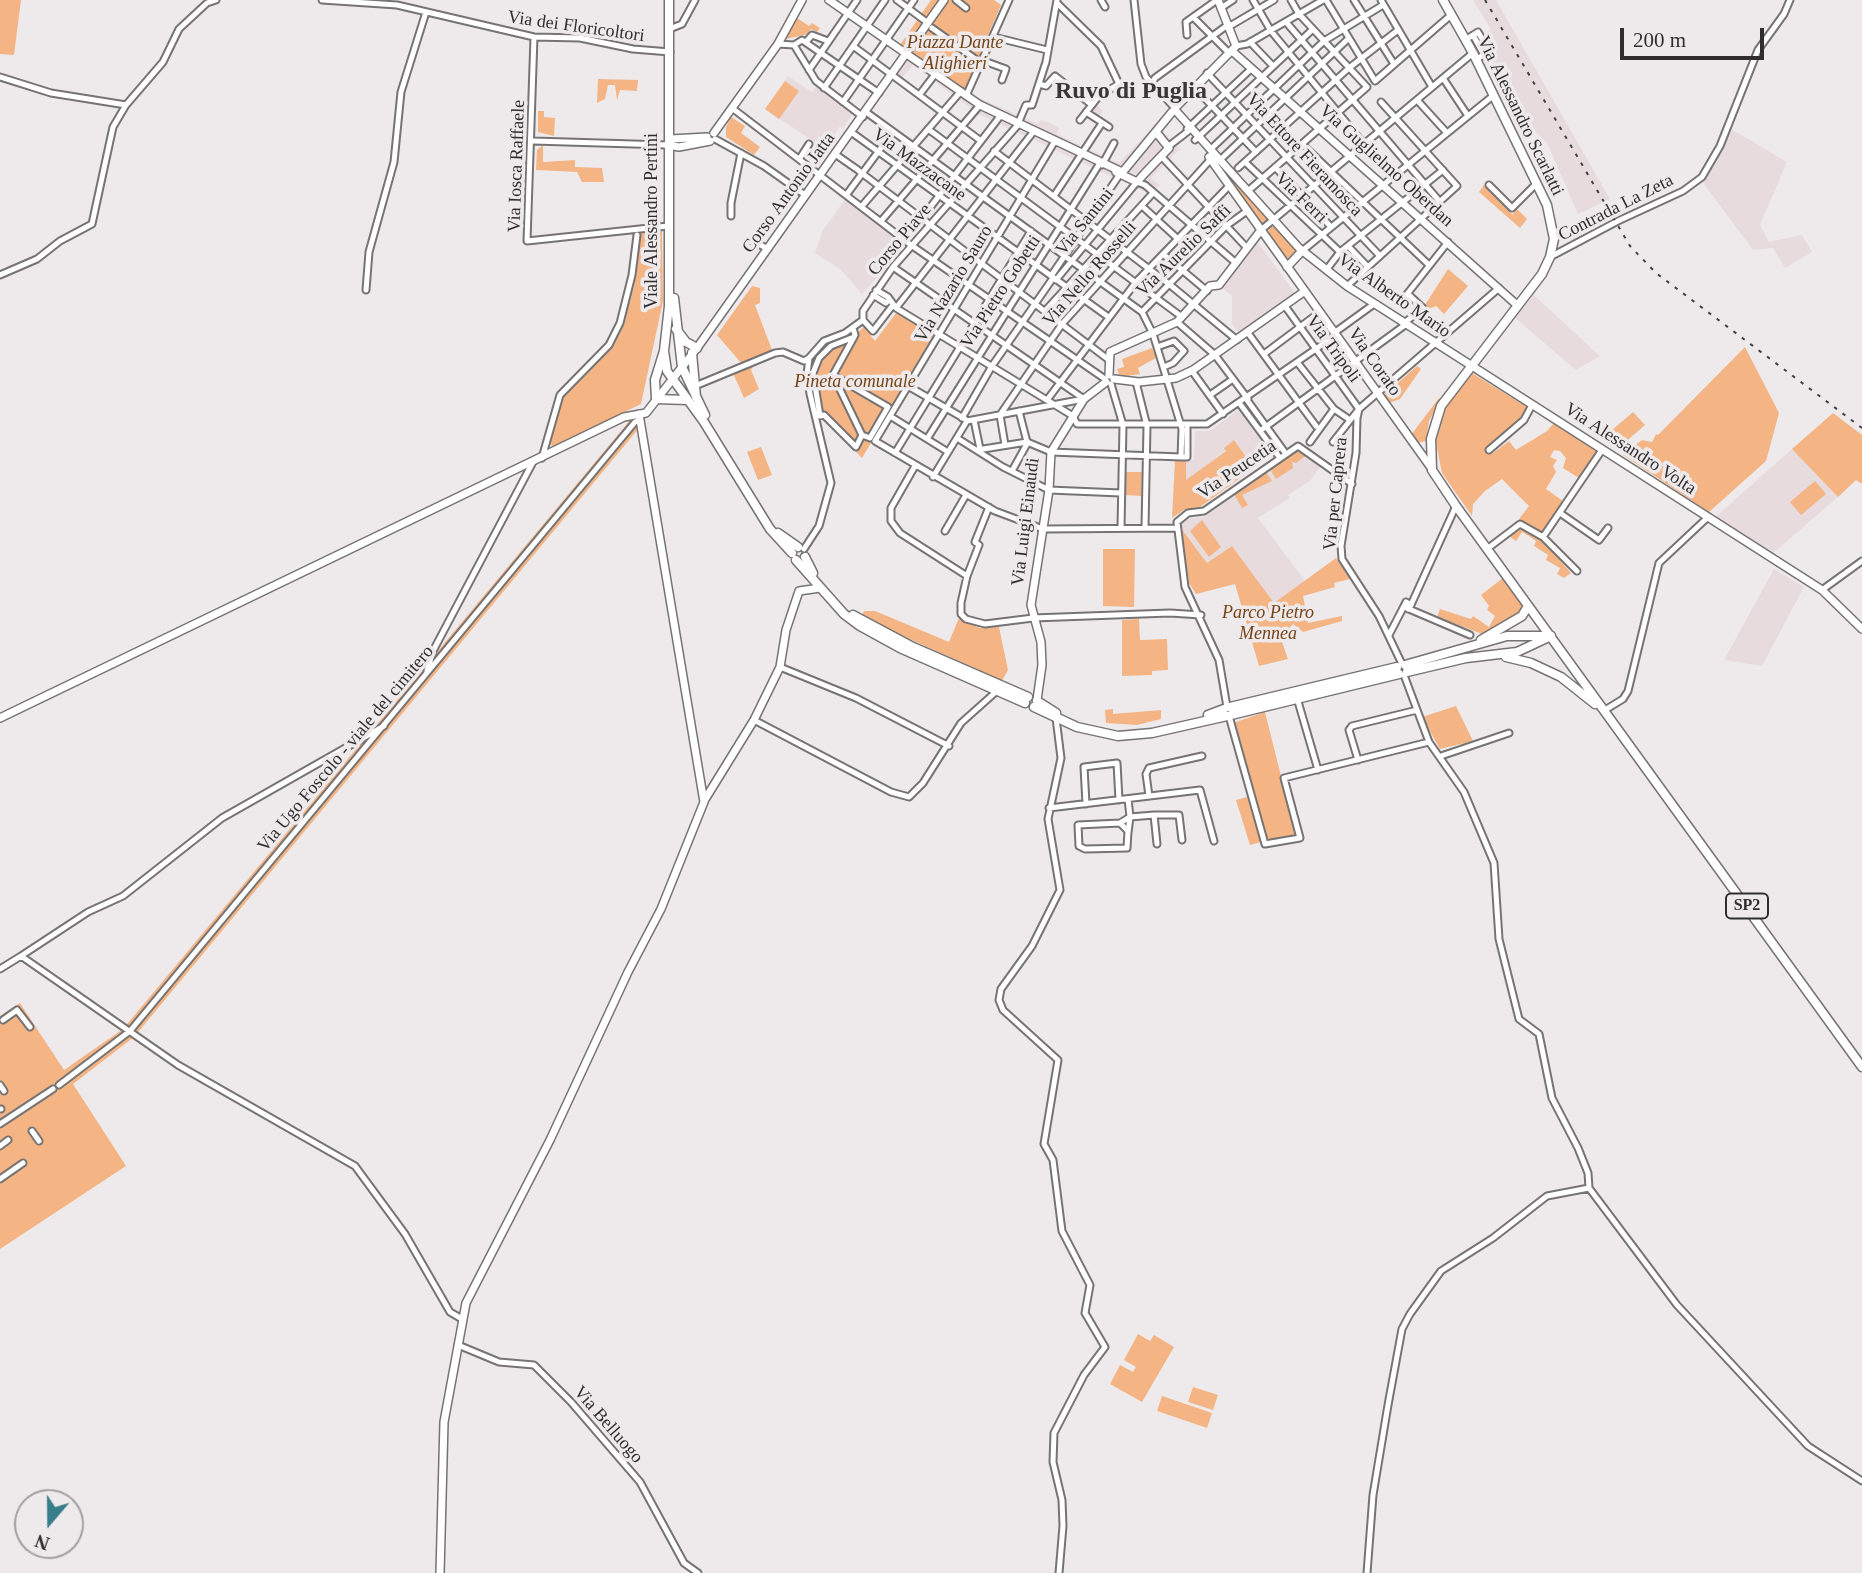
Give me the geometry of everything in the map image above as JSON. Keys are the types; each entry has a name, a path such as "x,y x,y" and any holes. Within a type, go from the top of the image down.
{"main road":[{"name":"Viale Alessandro Pertini","path":"671,0 668,55 675,328 682,367 692,400 770,529 799,553 821,583 859,619 1074,722 1112,731 1165,726 1228,711"},
{"path":"670,144 711,138 778,44 802,0"},
{"path":"829,0 907,52 969,99 1137,182 1169,146 1156,132"},
{"name":"Corso Antonio Jatta","path":"695,350 907,52 930,26 944,0"},
{"path":"1121,173 1193,86 1231,50 1229,25 1217,0"},
{"name":"Via Alessandro Scarlatti","path":"1432,470 1432,439 1441,406 1542,274 1550,257 1553,223 1478,56 1443,0"},
{"name":"Via Guglielmo Oberdan","path":"1231,50 1517,305"},
{"path":"1174,110 1214,159"},
{"name":"Viale Alessandro Pertini","path":"670,144 669,306 664,351 671,380 692,400"},
{"name":"Via Corato","path":"1214,159 1229,186 1432,470"},
{"name":"Via Alberto Mario","path":"1214,159 1248,191 1302,251 1404,325 1469,366"},
{"path":"1261,230 1219,285 1214,284 1180,319 1110,352 1109,380 1136,382 1168,379 1192,371 1305,291"},
{"path":"1288,269 1302,251"},
{"path":"0,718 624,417 641,415 695,350 675,328"},
{"name":"Viale Alessandro Pertini","path":"692,400 695,386 695,350"},
{"path":"655,401 655,380 664,351"},
{"name":"Via Alessandro Volta","path":"1469,366 1822,590 1862,629"},
{"name":"Via Luigi Einaudi","path":"1032,701 1039,683 1041,642 1031,605 1049,490 1051,452 1084,398 1109,380"},
{"path":"655,401 678,397 692,400"},
{"path":"641,415 704,802"},
{"path":"1414,445 1422,446 1432,439"},
{"path":"1432,470 1455,506 1551,636"},
{"name":"Viale Alessandro Pertini","path":"799,553 805,571 860,626 900,648 998,690 1032,701 1056,718 1093,732 1125,736 1228,711"},
{"path":"440,1573 444,1422 462,1319 472,1289 550,1140 628,972 661,909 704,802 754,720 780,667 786,630 805,571"},
{"path":"799,591 820,588"},
{"path":"1466,648 1522,616 1528,606"},
{"path":"1228,711 1297,698 1402,670 1507,636 1551,636"},
{"path":"1228,711 1402,670 1466,658 1500,655 1529,648 1551,636"},
{"name":"SP2","path":"1551,636 1862,1067"},
{"path":"1500,655 1531,663 1561,677 1611,720"}],"street":[{"path":"0,275 37,259 60,241 92,224 113,127 126,105 163,62 179,29 207,3 216,0"},
{"name":"Via dei Floricoltori","path":"322,0 397,5 484,28 534,37 580,38 668,55"},
{"path":"671,32 682,24 695,0"},
{"path":"809,70 857,0"},
{"path":"824,88 885,0"},
{"path":"897,0 981,61 1004,68 1002,80"},
{"path":"843,102 914,0"},
{"path":"956,0 966,8"},
{"path":"1101,0 1105,7"},
{"path":"1134,0 1136,45 1144,72 1174,110"},
{"path":"1187,35 1184,28 1186,22 1217,0"},
{"path":"1222,8 1233,0"},
{"path":"1253,0 1272,31 1364,144"},
{"path":"1153,84 1153,80 1211,34 1274,0"},
{"path":"1248,191 1367,87 1299,14 1291,0"},
{"path":"1193,17 1231,50 1272,31 1311,3 1324,0 1375,81 1451,15"},
{"path":"1354,0 1394,64"},
{"name":"Contrada La Zeta","path":"1550,257 1683,191 1702,177 1720,146 1758,50 1784,14 1790,0"},
{"path":"882,220 963,126 981,61 994,37 1007,1"},
{"path":"1057,2 1101,46 1119,84 1103,94 1080,120"},
{"name":"Corso Piave","path":"863,320 863,311 893,267 1018,125 1026,105 1032,105 1057,2"},
{"path":"1214,159 1233,128 1312,52 1382,2 1432,87"},
{"path":"366,290 369,252 394,162 401,92 426,12"},
{"path":"1286,22 1406,166 1440,202"},
{"path":"1197,139 1313,29"},
{"path":"1238,168 1349,68 1398,30"},
{"path":"1261,230 1443,78 1478,56 1490,52 1478,32 1469,38"},
{"path":"806,43 812,35 828,41"},
{"name":"Via Iosca Raffaele","path":"534,37 533,141 527,241 668,226"},
{"path":"994,37 1047,50"},
{"path":"1214,159 1243,139 1349,38"},
{"path":"778,44 794,46 802,40 879,93"},
{"path":"1250,42 1273,66"},
{"path":"794,46 824,88 954,176 1142,312 1153,334 1182,429 1181,457"},
{"path":"853,46 981,141"},
{"path":"1169,146 1251,69"},
{"name":"Via Ettore Fieramosca","path":"1207,73 1380,256"},
{"path":"919,94 935,74"},
{"path":"1039,84 1046,86 1055,76 1093,105"},
{"path":"0,77 51,93 126,105"},
{"path":"1443,78 1468,116"},
{"path":"1193,86 1256,152"},
{"path":"1302,251 1494,95"},
{"path":"862,206 943,112 969,99"},
{"path":"1417,100 1447,133"},
{"path":"1348,286 1457,186 1381,102"},
{"path":"732,108 882,220 912,246 1075,360 1109,380 1123,425 1121,528"},
{"path":"1086,113 1109,127"},
{"path":"922,218 1000,116"},
{"path":"1054,196 1102,123"},
{"path":"928,130 1136,282 1180,319 1215,355 1248,399 1283,456"},
{"name":"Via Mazzacane","path":"851,132 1107,316"},
{"path":"695,386 775,353 783,352 804,361 824,341 853,328 863,320 873,331 893,304 950,240 1033,132"},
{"path":"847,194 860,172 892,133"},
{"path":"711,138 741,153 805,195"},
{"path":"533,141 670,144"},
{"name":"Via Nazario Sauro","path":"895,453 875,441 1055,142"},
{"name":"Via Pietro Gobetti","path":"927,439 976,356 1114,143"},
{"path":"800,158 809,144"},
{"path":"1302,144 1429,265"},
{"path":"994,150 1149,268 1237,340"},
{"path":"732,216 731,203 741,153"},
{"path":"835,154 1109,360"},
{"path":"1161,156 1247,248"},
{"name":"Via Nello Rosselli","path":"1000,415 1062,324 1214,159"},
{"name":"Via Ferri","path":"1245,162 1320,236 1340,252"},
{"path":"1275,167 1331,227"},
{"path":"1327,270 1340,252 1443,170"},
{"path":"933,477 968,419 992,366 1121,173"},
{"path":"1137,182 1236,263"},
{"name":"Via Santini","path":"1053,278 1072,260 1137,182"},
{"path":"1489,185 1512,208 1536,183"},
{"path":"1046,400 1107,316 1136,282 1229,186"},
{"path":"1045,311 1153,193"},
{"path":"1142,206 1178,239"},
{"name":"Via Aurelio Saffi","path":"1142,312 1226,226 1247,211"},
{"path":"1031,231 895,453 989,507 1043,529 1177,528 1185,587 1201,615 1219,660 1228,711 1265,844 1300,838 1286,778 1429,742"},
{"path":"542,458 560,395 608,345 620,323 632,275 637,235"},
{"path":"751,240 768,249"},
{"path":"1400,303 1448,242"},
{"path":"1348,246 1368,267"},
{"path":"1163,254 1207,291"},
{"path":"893,267 1084,398"},
{"path":"1333,442 1359,409 1412,366 1432,343 1499,288"},
{"path":"874,293 1073,416 1077,424 1187,427 1208,425 1248,399 1374,304"},
{"path":"1260,431 1355,362 1423,308 1408,294"},
{"name":"Via Tripoli","path":"1284,306 1359,409"},
{"path":"1264,354 1320,312"},
{"path":"834,375 854,337 853,328"},
{"path":"1248,333 1316,426"},
{"path":"854,337 831,346 819,358 813,373 820,416 824,415 856,447 864,420"},
{"path":"1157,347 1174,341 1184,351 1173,363 1164,367"},
{"path":"799,553 819,526 831,483 807,374 808,358"},
{"path":"1297,362 1334,409 1350,420"},
{"path":"1192,371 1223,414"},
{"path":"834,375 888,407 890,413 948,452"},
{"path":"834,375 860,432 870,438 890,413"},
{"path":"1210,395 1233,379"},
{"path":"1136,382 1147,426 1145,528"},
{"path":"908,386 968,419 1084,398"},
{"path":"1240,404 1283,456"},
{"path":"1489,450 1524,419 1532,405"},
{"path":"1310,442 1334,409"},
{"name":"Via per Caprera","path":"1359,409 1342,559 1380,616 1429,742 1464,792 1494,863 1499,939 1519,1019 1539,1034 1552,1098 1578,1148 1588,1173 1589,1188"},
{"path":"1012,471 1027,442 1019,411"},
{"name":"Via Ugo Foscolo - viale del cimitero","path":"0,1124 130,1031 641,415"},
{"path":"1000,415 1005,445"},
{"path":"968,419 978,450"},
{"path":"978,450 1027,442 1051,452 1187,457 1187,427"},
{"path":"957,438 1049,490 1121,493"},
{"name":"Via Peucetia","path":"1177,528 1177,522 1188,513 1203,511 1298,446 1352,484"},
{"path":"1543,537 1602,450"},
{"path":"426,676 433,651 533,462"},
{"path":"915,466 891,508 891,521 900,533 967,576"},
{"path":"945,531 966,495"},
{"path":"1389,635 1396,617 1408,607 1455,506"},
{"path":"989,507 975,542 979,545 967,576 961,603 961,614 966,619 985,624 1033,618 1185,613 1201,615"},
{"path":"1560,513 1599,540 1608,528"},
{"path":"1605,710 1623,699 1628,691 1660,563 1707,518"},
{"path":"1487,550 1516,524 1543,537 1577,571"},
{"path":"1822,590 1862,561"},
{"path":"1408,607 1470,635"},
{"path":"1185,613 1197,608"},
{"path":"1380,616 1396,617"},
{"path":"780,667 856,698 949,746"},
{"path":"754,720 891,792 909,797 916,793 949,746 961,723 998,690"},
{"path":"1297,698 1318,770"},
{"path":"1358,760 1349,730 1352,726 1416,710"},
{"path":"1056,718 1061,758 1049,808 1060,890 1032,946 1001,989 999,999 1003,1010 1058,1060 1044,1143 1053,1160 1062,1231 1090,1285 1085,1313 1105,1347 1084,1376 1054,1433 1053,1462 1062,1500 1063,1526 1059,1573"},
{"path":"0,970 88,912 123,896 222,818 384,726"},
{"path":"1441,756 1509,733"},
{"path":"1149,796 1146,775 1149,768 1202,756"},
{"path":"1086,804 1084,767 1095,765 1117,763 1119,800"},
{"path":"1049,808 1200,790 1214,841"},
{"path":"1128,799 1130,817 1127,848 1084,849 1079,846 1078,825 1120,823 1130,817 1154,815 1179,814 1182,840"},
{"path":"1154,815 1157,844"},
{"path":"1120,823 1128,833"},
{"path":"21,956 178,1065 355,1166 405,1234 450,1312 462,1319"},
{"path":"3,1020 17,1010 30,1027"},
{"path":"32,1131 39,1141"},
{"path":"0,1146 8,1140"},
{"path":"0,1180 23,1163"},
{"path":"1367,1573 1373,1495 1402,1329 1410,1314 1441,1271 1493,1238 1547,1196 1589,1188 1677,1305 1808,1446 1862,1481"},
{"name":"Via Belluogo","path":"458,1345 499,1362 534,1365 571,1402 640,1482 684,1563 698,1573"}],"shaded area":[{"path":"1473,0 1496,0 1610,199 1578,214 1547,143 1514,112 1483,61 1496,54 1485,33 1491,29"},
{"path":"901,43 963,91 1038,124 1040,120 1048,122 1059,128 1057,134 1084,147 1099,124 1088,116 1097,105 1103,111 1098,117 1103,126 1089,149 1119,163 1156,124 1180,149 1151,178 1160,185 1149,194 978,114 913,65 902,78 897,74 907,61 896,52"},
{"path":"788,76 812,92 817,86 854,112 843,128 840,126 825,149 765,109"},
{"path":"1731,129 1787,162 1760,225 1769,242 1802,235 1812,252 1785,268 1773,248 1753,250 1701,180"},
{"path":"847,197 906,245 862,294 840,269 815,253 823,230"},
{"path":"1257,241 1295,293 1239,334 1232,324 1232,296 1223,289"},
{"path":"1534,295 1600,356 1576,370 1515,318"},
{"path":"1239,409 1272,456 1254,468 1234,440 1226,450 1186,481 1186,460 1194,460 1195,431 1210,431"},
{"path":"1792,449 1838,497 1771,555 1714,518"},
{"path":"1299,450 1321,466 1310,481 1288,495 1290,498 1258,518 1305,581 1274,604 1232,546 1207,563 1180,526 1187,519 1206,516"},
{"path":"1774,569 1804,587 1762,666 1724,660"}],"green space":[{"path":"0,0 21,0 14,55 0,54"},
{"name":"Piazza Dante Alighieri","path":"931,0 994,0 1001,5 964,91 900,45"},
{"path":"797,18 809,26 812,23 820,28 817,32 811,29 808,34 786,39"},
{"path":"598,79 638,80 637,91 620,90 617,100 615,85 608,85 605,99 597,103"},
{"path":"785,81 799,91 779,119 765,109"},
{"path":"538,111 544,111 544,117 555,118 554,136 538,132"},
{"path":"731,117 745,126 741,133 760,147 754,155 726,137 726,127"},
{"path":"543,145 543,162 575,160 575,167 602,168 604,182 582,182 577,172 536,170 537,150"},
{"path":"1216,161 1269,219 1261,225"},
{"path":"1484,185 1509,208 1512,215 1517,209 1527,219 1520,228 1479,192"},
{"path":"1270,227 1274,227 1297,251 1287,260 1268,233"},
{"path":"662,229 663,301 641,404 553,446 549,443 563,393 615,338 624,320 637,257 639,232"},
{"path":"1448,269 1468,286 1444,314 1436,306 1426,310 1423,308"},
{"path":"752,286 760,288 760,303 755,305 772,350 742,364 717,335"},
{"name":"Pineta comunale","path":"896,313 934,336 862,458 823,419 818,421 811,387 812,367 829,344 855,335 864,327 875,341"},
{"path":"1745,347 1779,413 1766,461 1709,512 1623,455 1642,440 1652,442 1656,434 1658,435"},
{"path":"1152,348 1156,358 1138,368 1140,374 1120,377 1117,369 1124,367 1122,359"},
{"path":"753,366 751,370 759,389 744,398 733,373"},
{"path":"1417,366 1421,369 1400,399 1389,403 1383,396"},
{"path":"1472,373 1527,407 1521,417 1486,448 1492,454 1509,441 1516,450 1547,431 1554,423 1597,452 1579,478 1563,468 1566,458 1560,451 1554,450 1550,457 1557,460 1553,466 1556,472 1546,489 1563,501 1542,532 1519,519 1529,506 1502,479 1473,504 1472,516 1442,473 1435,438 1440,418 1448,403"},
{"path":"1439,398 1441,399 1429,421 1426,441 1417,443 1411,435"},
{"path":"1633,412 1645,425 1623,444 1611,431"},
{"path":"1833,413 1862,435 1862,484 1856,480 1838,497 1792,449"},
{"path":"631,419 639,428 134,1037 73,1084 126,1166 0,1249 0,1016 20,1003 64,1070 123,1029"},
{"path":"1234,440 1254,468 1200,507 1184,510 1172,518 1175,460 1186,460 1186,480 1226,451 1224,448"},
{"path":"761,447 772,475 758,480 747,452"},
{"path":"1299,450 1307,455 1296,463 1292,462 1293,468 1276,479 1270,469"},
{"path":"1126,472 1142,472 1141,496 1126,495"},
{"path":"1266,472 1272,481 1242,495 1248,505 1242,508 1234,494"},
{"path":"1815,481 1826,494 1801,515 1790,502"},
{"path":"1202,520 1221,547 1209,557 1190,531"},
{"name":"Parco Pietro Mennea","path":"1181,528 1207,563 1232,546 1274,603 1336,558 1350,579 1334,583 1335,587 1303,596 1308,623 1342,616 1342,621 1303,632 1293,624 1281,639 1288,659 1259,666 1235,584 1196,594 1189,583"},
{"path":"1521,528 1542,540 1571,573 1564,578 1557,574 1560,568 1546,560 1548,555 1534,546 1536,541 1529,536 1522,532 1516,541 1509,536 1514,529"},
{"path":"1103,549 1135,549 1134,607 1103,606"},
{"path":"1503,578 1522,603 1521,612 1482,634 1453,623 1451,627 1436,620 1440,609 1471,619 1473,616 1489,627 1495,616 1487,610 1489,606 1481,595"},
{"path":"864,611 875,611 949,642 959,618 980,628 999,627 1008,670 1002,681 892,631 862,615"},
{"path":"1139,619 1140,640 1167,639 1168,670 1152,671 1152,675 1122,676 1122,620"},
{"path":"1456,706 1473,741 1440,749 1422,717"},
{"path":"1113,709 1113,714 1161,710 1161,719 1137,725 1106,723 1105,710"},
{"path":"1265,712 1296,836 1271,840 1266,837 1233,723"},
{"path":"1247,797 1261,842 1250,845 1236,800"},
{"path":"1138,1334 1150,1341 1154,1335 1174,1347 1142,1402 1110,1384 1120,1365 1133,1372 1136,1367 1124,1360"},
{"path":"1193,1387 1218,1395 1213,1410 1188,1402"},
{"path":"1162,1396 1212,1413 1207,1428 1157,1411"}],"railway":[{"path":"1485,0 1630,246 1656,273 1862,428"}],"district":[{"name":"Ruvo di Puglia","path":"1131,92"}]}
